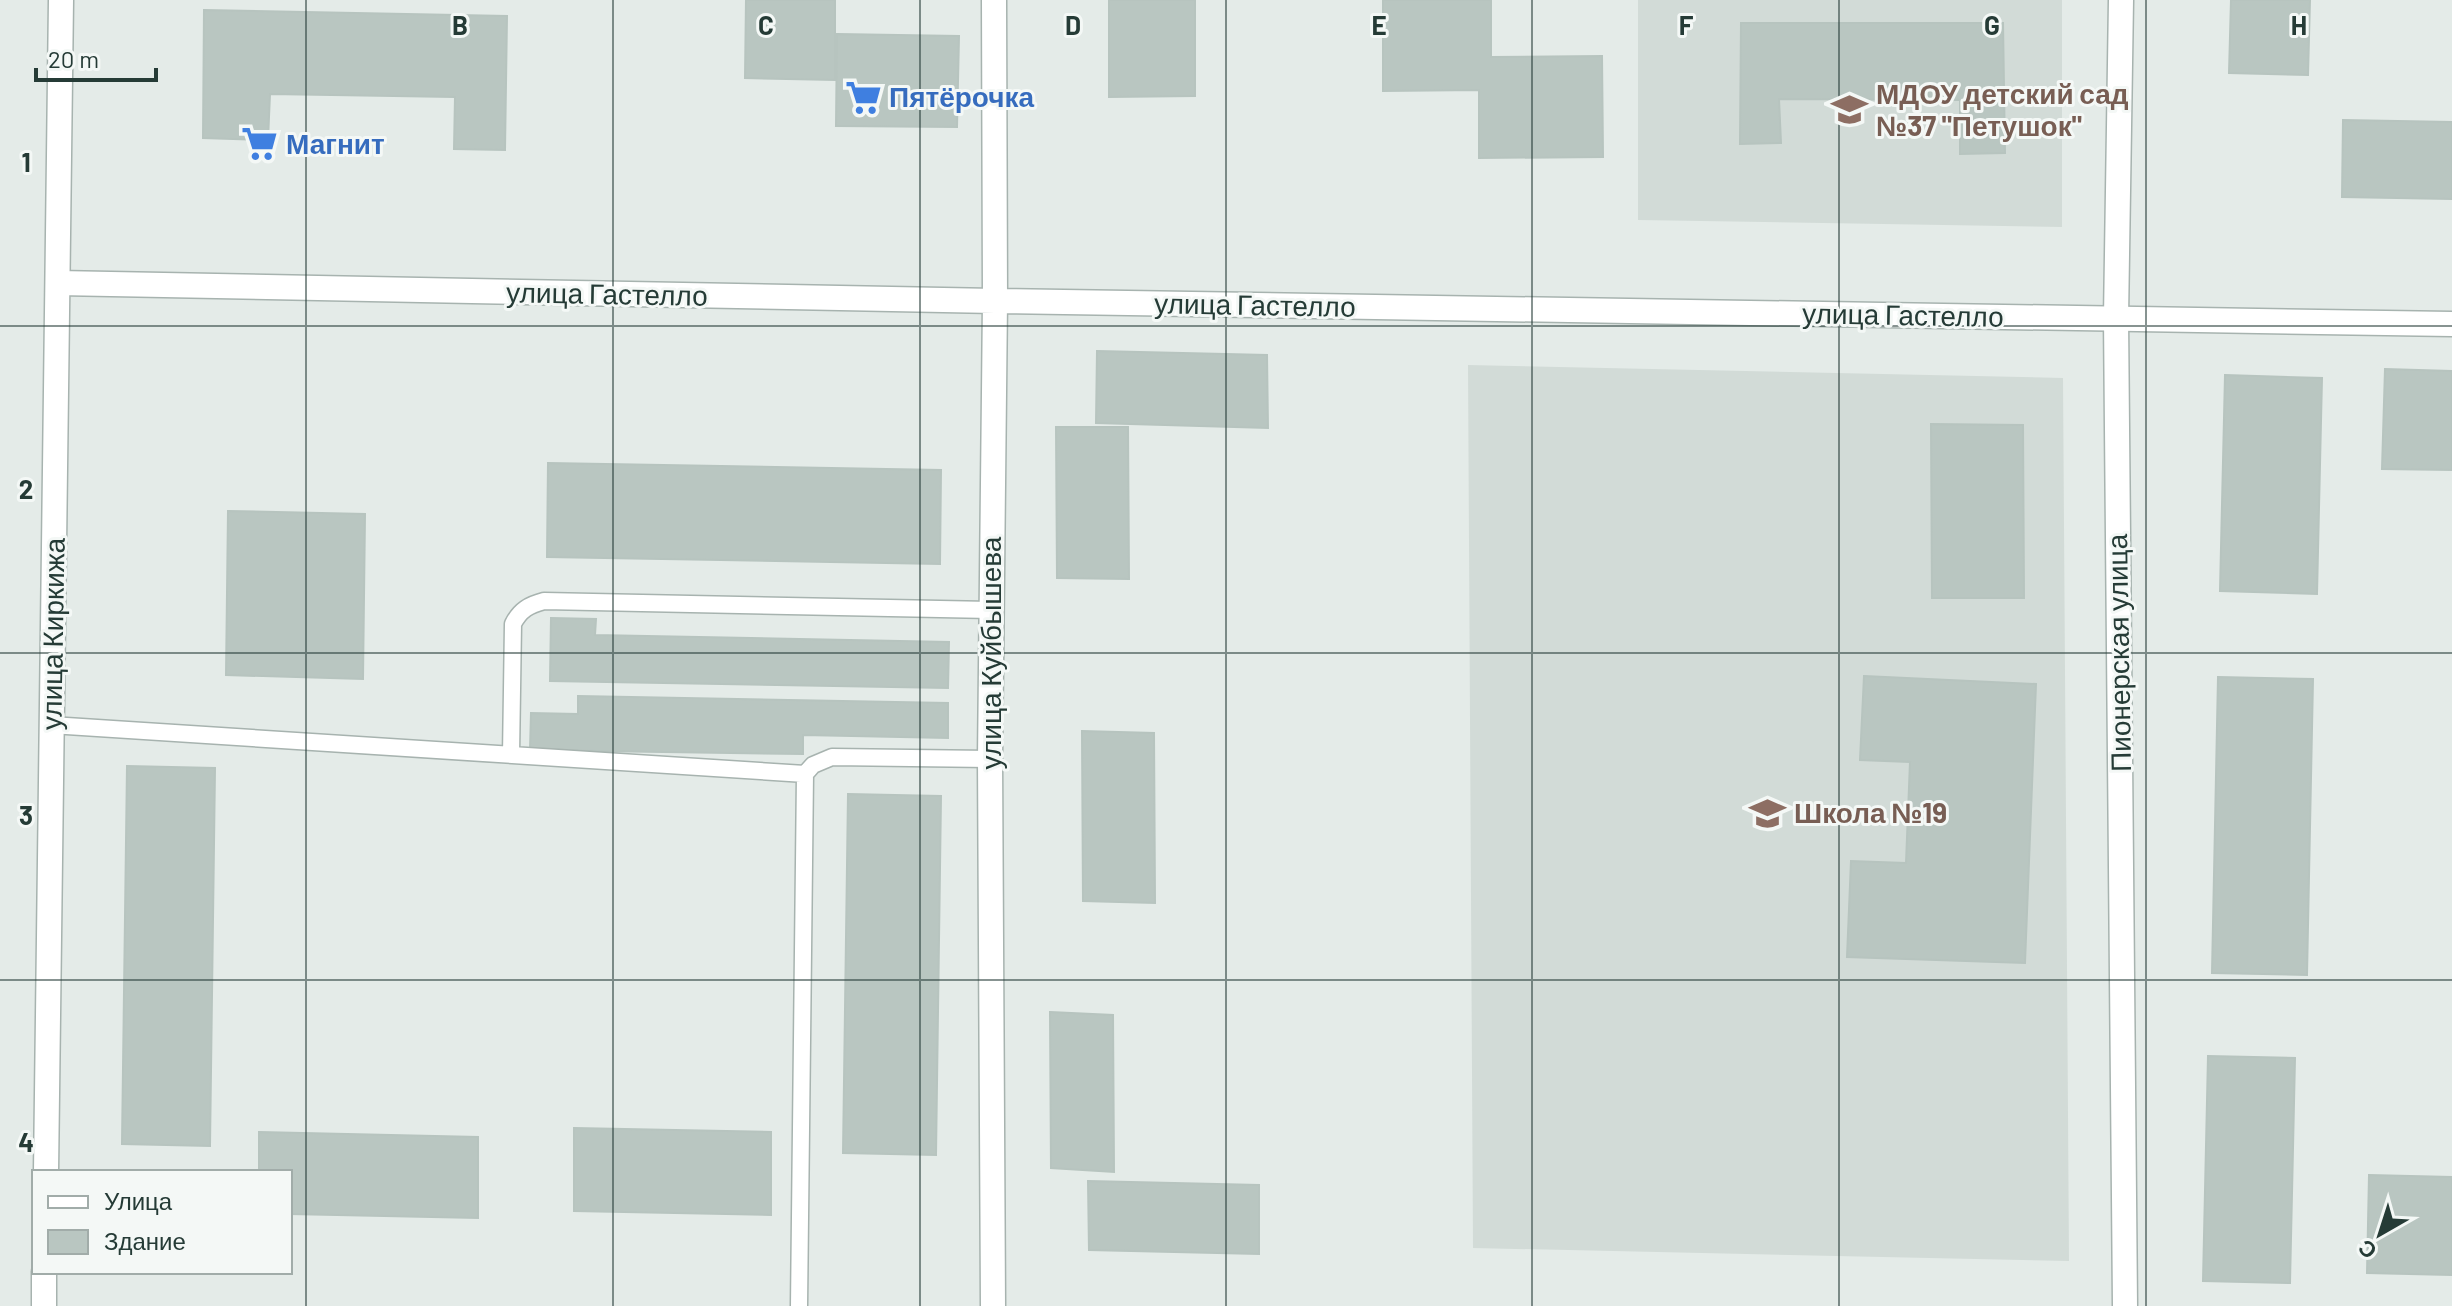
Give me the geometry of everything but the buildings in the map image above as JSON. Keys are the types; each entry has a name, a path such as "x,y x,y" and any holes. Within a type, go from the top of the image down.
{"street":[{"name":"улица Киркижа","path":"46,1170 61,0"},
{"name":"улица Куйбышева","path":"993,1306 990,759 995,301 994,0"},
{"name":"Пионерская улица","path":"2121,0 2116,318 2125,1306"},
{"name":"улица Гастелло","path":"58,283 2452,324"},
{"path":"44,1274 44,1306"}],"lane":[{"path":"511,755 513,624 530,605 544,601 991,610"},
{"path":"51,725 805,774"},
{"path":"799,1306 805,774 813,765 832,757 990,759"}],"shaded area":[{"name":"МДОУ детский сад №37 \"Петушок\"","path":"1638,0 2062,0 2062,227 1638,220"},
{"name":"Школа №19","path":"1468,365 2063,378 2069,1261 1473,1248"}],"place":[{"name":"Пятёрочка","path":"863,97"},
{"name":"МДОУ детский сад №37 \"Петушок\"","path":"1850,110"},
{"name":"Магнит","path":"260,144"},
{"name":"Школа №19","path":"1768,813"}]}
